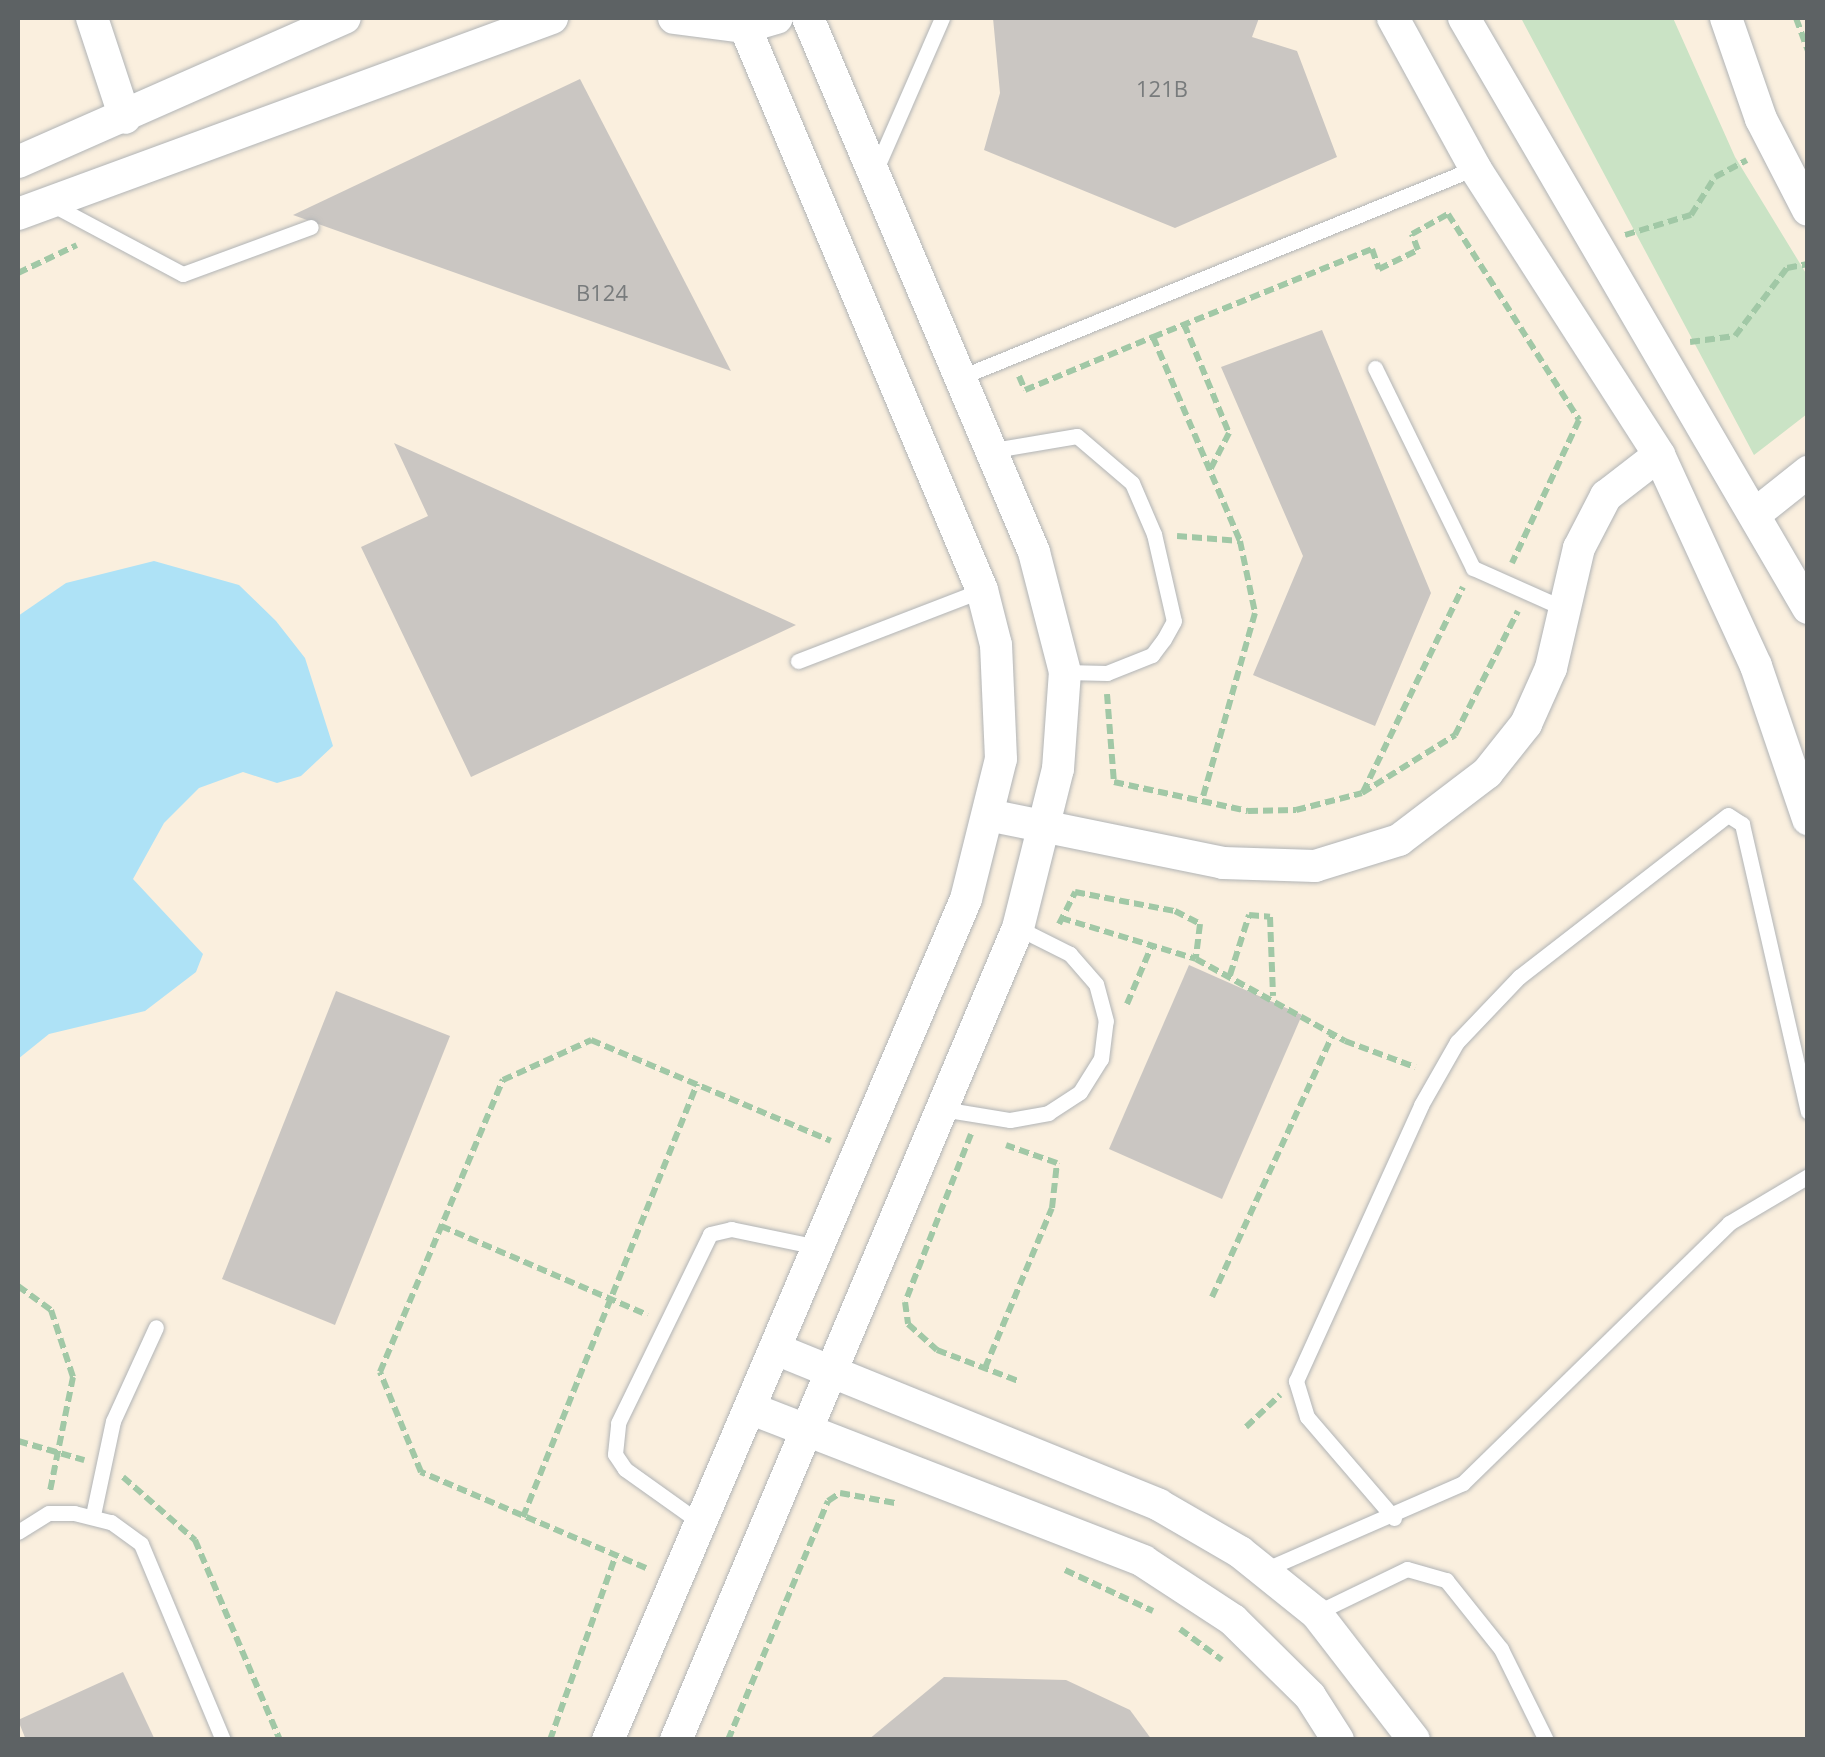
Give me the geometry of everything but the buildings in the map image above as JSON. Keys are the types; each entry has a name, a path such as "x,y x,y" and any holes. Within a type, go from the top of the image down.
{"street":[{"path":"92,18 125,118"},
{"path":"18,162 345,18"},
{"path":"32,207 552,18"},
{"path":"674,18 745,27 777,18"},
{"path":"676,1740 1018,928 1048,832 1065,672 1034,552 994,450 808,18"},
{"path":"1393,18 1475,168 1659,455 1756,666 1808,819"},
{"path":"1464,18 1759,511 1808,608"},
{"path":"1726,18 1781,159 1808,210"},
{"path":"608,1740 862,1154 992,816 1002,702 982,590 745,27"},
{"path":"992,816 1048,832 1223,864 1314,866 1399,840 1487,773 1526,724 1565,609 1579,548 1606,496 1659,455"},
{"path":"1759,511 1808,472"},
{"path":"778,1350 1159,1505 1264,1570 1316,1613 1414,1740"},
{"path":"752,1409 1143,1561 1233,1620 1310,1696 1338,1740"}],"lane":[{"path":"874,172 942,18"},
{"path":"961,377 1475,168"},
{"path":"32,207 183,274 312,227"},
{"path":"1375,368 1473,568 1500,585 1565,609"},
{"path":"994,450 1077,436 1132,483 1154,534 1174,621 1152,654 1107,673 1065,672"},
{"path":"798,660 982,590"},
{"path":"1394,1518 1306,1416 1296,1389 1300,1362 1458,1042 1519,977 1728,816 1742,824 1808,1112"},
{"path":"942,1109 1010,1120 1048,1114 1080,1092 1100,1059 1105,1026 1096,984 1070,954 1018,928"},
{"path":"1264,1570 1394,1518 1463,1483 1729,1223 1808,1176"},
{"path":"702,1524 615,1454 618,1423 710,1234 731,1229 822,1248"},
{"path":"93,1515 100,1467 156,1327"},
{"path":"18,1532 48,1513 93,1515 127,1532 151,1560 223,1740"},
{"path":"1316,1613 1407,1569 1446,1580 1502,1649 1546,1740"}],"path":[{"path":"1796,18 1808,50"},
{"path":"1597,238 1670,228 1728,165 1781,159"},
{"path":"1010,357 1025,390 1372,248 1379,269 1418,250 1412,234 1448,214 1579,420 1500,585"},
{"path":"18,273 100,234"},
{"path":"1659,342 1735,336 1788,268 1808,264"},
{"path":"1184,324 1229,432 1210,470"},
{"path":"1154,337 1240,541 1255,613 1202,800"},
{"path":"1154,534 1240,541"},
{"path":"1362,793 1473,568"},
{"path":"1107,673 1114,782 1202,800 1296,810 1362,793 1455,735 1525,596"},
{"path":"1230,975 1249,915 1270,917 1273,996"},
{"path":"1061,918 1196,958"},
{"path":"1105,1026 1117,1029 1152,945"},
{"path":"1212,1296 1334,1032"},
{"path":"680,1580 615,1557 421,1472 380,1372 503,1080 591,1040 862,1154"},
{"path":"524,1517 697,1084"},
{"path":"972,1134 1056,1163 1052,1208 985,1368"},
{"path":"442,1226 664,1322"},
{"path":"18,1286 51,1310 73,1377 54,1447 48,1513"},
{"path":"1246,1427 1268,1399 1296,1389"},
{"path":"18,1441 54,1447 100,1467 160,1501 195,1540 280,1740"},
{"path":"728,1740 828,1501 840,1493 902,1505"},
{"path":"550,1740 615,1557"},
{"path":"1057,1566 1158,1613"},
{"path":"1173,1624 1232,1666"}],"shaded area":[{"path":"18,18 1807,18 1807,1739 18,1739"}],"green space":[{"path":"1521,18 1673,18 1735,157 1807,275 1807,414 1754,455"}],"water":[{"path":"154,561 239,585 276,621 305,658 333,746 301,776 277,783 243,772 199,788 164,823 133,879 203,954 196,972 145,1011 49,1034 18,1059 18,616 66,583"}]}
